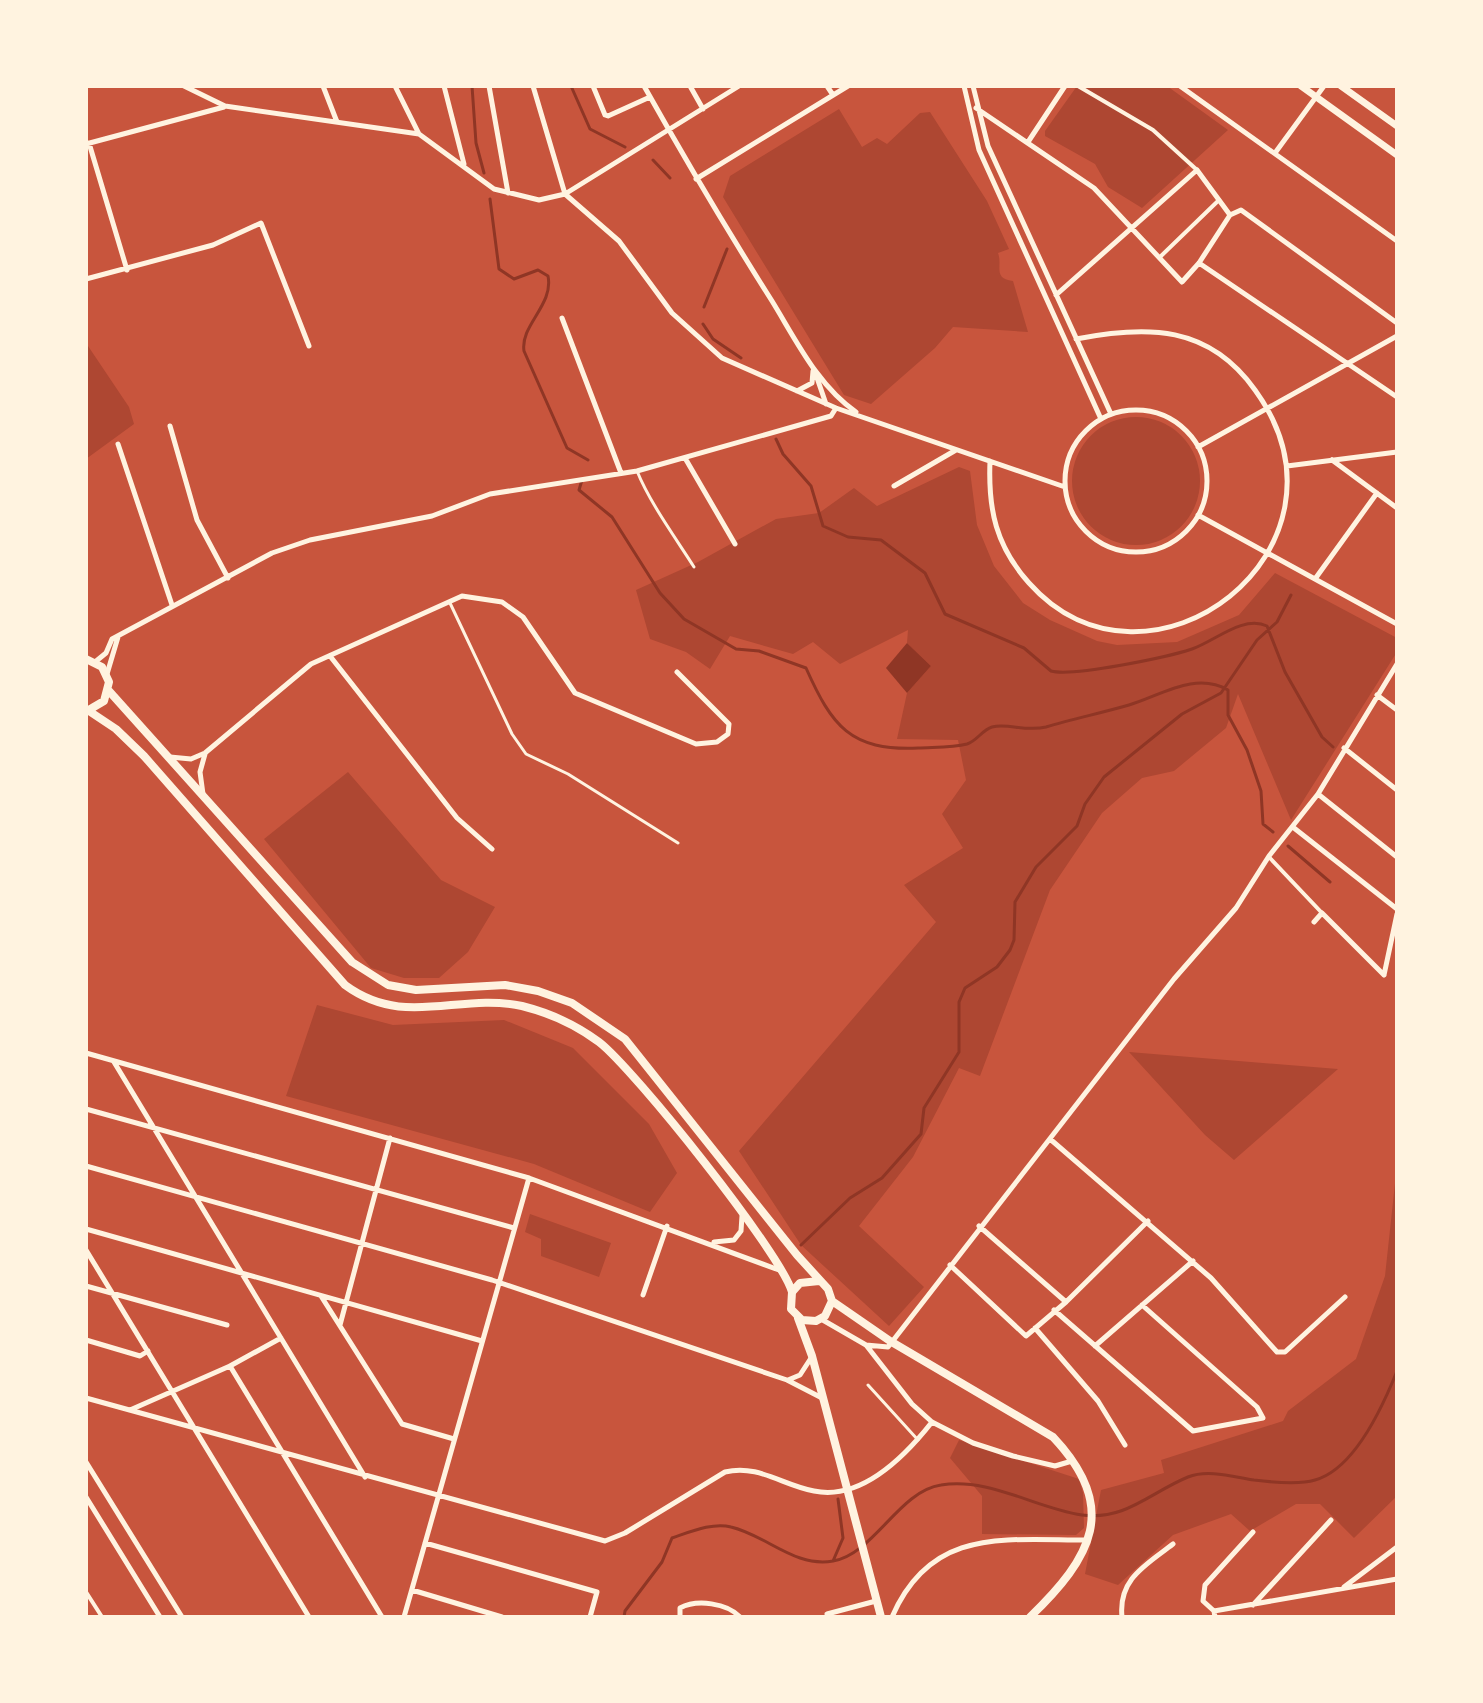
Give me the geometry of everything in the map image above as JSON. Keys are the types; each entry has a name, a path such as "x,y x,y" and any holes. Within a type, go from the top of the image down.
{"main road":[{"path":"89,658 107,674 109,691 352,962 371,977 388,985 416,990 467,985 516,987 572,1003 600,1020 646,1063 828,1289 832,1301 890,1341 1053,1437 1074,1460 1090,1491 1089,1536 1069,1576 1030,1617"},
{"path":"88,711 100,706 109,691"},
{"path":"88,711 116,729 144,756 345,985 360,996 407,1009 483,1003 518,1005 577,1027 619,1059 784,1272 792,1292 791,1309 798,1318 812,1356 881,1617"},
{"path":"792,1292 806,1280 819,1281"},
{"path":"798,1318 812,1322 821,1319 832,1301"}],"street":[{"path":"184,86 225,106 419,134 464,165 485,184 539,200 565,194 737,87"},
{"path":"323,86 337,122"},
{"path":"395,86 419,134"},
{"path":"444,86 464,165"},
{"path":"489,86 508,193"},
{"path":"533,86 565,194 619,241 672,313 701,343 733,364 795,392 1065,487"},
{"path":"593,86 608,116 650,97"},
{"path":"644,86 696,179 813,366 836,399 863,417"},
{"path":"690,86 703,109"},
{"path":"827,86 833,95"},
{"path":"696,179 848,86"},
{"path":"964,86 979,150 1101,419"},
{"path":"973,86 976,108 988,146 1111,414"},
{"path":"1078,86 1153,130 1197,170 1230,215"},
{"path":"1180,86 1397,241"},
{"path":"1301,86 1397,155"},
{"path":"1275,153 1324,86"},
{"path":"1341,86 1397,126"},
{"path":"1028,142 1066,87"},
{"path":"127,270 88,144 225,106"},
{"path":"976,108 1094,188 1133,226 1182,282 1199,263 1230,215 1241,210 1397,323"},
{"path":"1056,295 1197,170"},
{"path":"1160,257 1219,200"},
{"path":"86,279 213,245 261,223 309,346"},
{"path":"1199,263 1397,397"},
{"path":"562,318 621,473"},
{"path":"990,461 989,495 993,520 1011,563 1043,599 1077,621 1121,632 1174,626 1212,610 1241,587 1270,554 1281,527 1287,466 1282,439 1268,408 1232,362 1197,341 1151,330 1116,330 1076,339"},
{"path":"1198,447 1397,336"},
{"path":"795,392 812,383 813,366"},
{"path":"813,366 827,404"},
{"path":"89,658 118,636 172,605 272,553 310,540 432,516 490,494 637,471 831,416 836,408"},
{"path":"1128,410 1164,416 1184,429 1198,447 1206,468 1206,492 1198,515 1183,535 1165,546 1145,552 1124,552 1105,546 1081,527 1070,509 1065,487 1072,448 1085,431 1111,414 1128,410"},
{"path":"170,426 197,520 228,578"},
{"path":"118,444 172,605"},
{"path":"894,486 956,450"},
{"path":"1287,466 1397,451"},
{"path":"685,458 735,544"},
{"path":"1331,459 1397,508"},
{"path":"1315,579 1377,493"},
{"path":"1198,515 1397,624"},
{"path":"170,757 191,759 205,753 311,664 462,596 502,602 523,617 575,693 696,744 717,742 728,734 729,724 677,672"},
{"path":"107,674 118,636"},
{"path":"330,656 457,818 492,849"},
{"path":"821,1319 866,1345 883,1349 1260,874 1269,856 1318,794 1397,664"},
{"path":"1377,695 1397,710"},
{"path":"1344,748 1397,790"},
{"path":"204,796 200,772 205,753"},
{"path":"1318,794 1397,857"},
{"path":"1269,856 1384,975 1397,912 1294,828"},
{"path":"1314,922 1322,913"},
{"path":"86,1053 529,1178 712,1242 784,1272"},
{"path":"113,1061 365,1477"},
{"path":"86,1109 514,1228"},
{"path":"340,1325 390,1138"},
{"path":"1050,1139 1193,1261 1277,1352 1285,1352 1345,1297"},
{"path":"86,1166 499,1282 787,1380 823,1399"},
{"path":"404,1617 529,1178"},
{"path":"712,1242 734,1240 741,1231 742,1216"},
{"path":"950,1265 1026,1336 1066,1302 1148,1221"},
{"path":"643,1295 667,1226"},
{"path":"979,1226 1066,1302"},
{"path":"86,1229 482,1341"},
{"path":"86,1250 309,1617"},
{"path":"1095,1346 1193,1261"},
{"path":"86,1286 227,1325"},
{"path":"321,1296 402,1424 454,1439"},
{"path":"1054,1310 1193,1431 1263,1418 1257,1407 1142,1305"},
{"path":"1035,1328 1098,1401 1125,1445"},
{"path":"130,1410 230,1366 281,1338"},
{"path":"86,1340 140,1356 148,1351"},
{"path":"866,1345 912,1404 932,1422 973,1443 1013,1456 1055,1466 1074,1460"},
{"path":"787,1380 800,1375 812,1356"},
{"path":"230,1366 382,1617"},
{"path":"86,1398 605,1541 625,1533 725,1472 743,1468 815,1492 847,1488 892,1467 932,1422"},
{"path":"86,1462 182,1617"},
{"path":"86,1497 160,1617"},
{"path":"1252,1605 1331,1520"},
{"path":"1253,1532 1205,1585 1203,1601 1215,1614 1397,1579"},
{"path":"892,1617 913,1578 938,1558 963,1546 992,1539 1089,1536"},
{"path":"425,1543 597,1592 590,1617"},
{"path":"1122,1617 1122,1596 1127,1582 1173,1544"},
{"path":"1343,1588 1397,1547"},
{"path":"412,1590 502,1617"},
{"path":"86,1592 102,1617"},
{"path":"828,1617 827,1614 877,1600"},
{"path":"680,1617 680,1608 685,1605 718,1605 740,1617"}],"lane":[{"path":"637,471 646,493 663,513 694,567"},
{"path":"449,600 512,734 526,754 568,774 678,843"},
{"path":"868,1385 918,1440"}],"shaded area":[{"path":"1077,86 1167,86 1228,130 1142,208 1108,187 1095,164 1045,136 1045,131"},
{"path":"839,109 862,147 877,138 887,144 920,113 930,112 987,201 1009,249 998,253 1000,274 1013,281 1028,332 953,327 935,348 871,404 844,395 723,197 730,176"},
{"path":"86,343 129,407 134,424 86,459"},
{"path":"1136,417 1161,422 1181,436 1195,456 1200,481 1195,506 1181,526 1161,540 1136,545 1111,540 1091,526 1077,506 1072,481 1077,456 1091,436 1111,422"},
{"path":"959,467 970,471 977,525 994,566 1023,603 1050,620 1097,641 1117,645 1177,642 1239,615 1275,573 1397,638 1397,652 1291,820 1238,694 1226,728 1174,771 1142,778 1102,813 1050,890 980,1076 959,1068 913,1157 859,1226 924,1287 889,1326 801,1245 739,1151 936,922 904,885 963,848 942,814 966,780 958,740 897,739 907,693 931,666 907,643 908,630 840,664 813,642 793,654 730,636 710,669 686,652 650,639 636,590 698,562 776,519 819,513 854,488 877,506"},
{"path":"907,643 931,666 907,693 886,668"},
{"path":"348,772 441,880 495,907 468,952 439,978 404,978 371,968 264,839"},
{"path":"317,1005 393,1025 504,1020 573,1048 649,1124 677,1173 650,1212 534,1164 286,1096"},
{"path":"1129,1052 1338,1069 1234,1160 1205,1135"},
{"path":"1397,1165 1397,1496 1354,1538 1320,1504 1296,1504 1250,1531 1231,1514 1173,1535 1118,1585 1085,1574 1101,1490 1164,1473 1161,1460 1283,1421 1288,1411 1356,1359 1385,1276"},
{"path":"530,1214 611,1243 599,1277 541,1256 541,1239 525,1232"},
{"path":"959,1440 1079,1479 1083,1493 1084,1528 1076,1535 982,1534 982,1496 950,1458"}],"waterway":[{"path":"472,86 476,143 484,173"},
{"path":"571,86 590,129 625,147"},
{"path":"653,160 670,178"},
{"path":"490,199 499,269 514,279 538,270 548,276 546,296 527,332 524,351 567,448 588,460"},
{"path":"704,307 727,249"},
{"path":"703,324 713,339 741,358"},
{"path":"776,439 783,454 811,486 823,526 848,537 881,540 925,573 945,614 1024,648 1051,671 1099,669 1143,661 1192,649 1239,626 1267,626 1285,672 1322,737 1333,747"},
{"path":"582,480 579,490 612,517 660,593 684,619 736,649 759,651 806,668 835,720 846,731 875,745 895,748 949,747 971,743 992,727 1046,727 1129,705 1190,684 1216,685 1228,690 1228,715 1247,750 1261,791 1263,824 1273,832"},
{"path":"801,1245 850,1198 882,1178 921,1134 924,1108 959,1052 959,1002 965,988 997,967 1010,950 1014,940 1015,902 1036,867 1077,826 1085,804 1104,777 1182,714 1221,693 1257,640 1277,622 1291,595"},
{"path":"1288,846 1330,882"},
{"path":"624,1617 625,1611 662,1562 672,1538 709,1527 724,1526 744,1531 806,1560 833,1561 861,1547 912,1498 941,1485 977,1485 1064,1511 1097,1516 1125,1510 1196,1475 1221,1474 1284,1483 1315,1480 1329,1474 1355,1450 1375,1418 1397,1371"},
{"path":"833,1561 843,1538 838,1499"}]}
